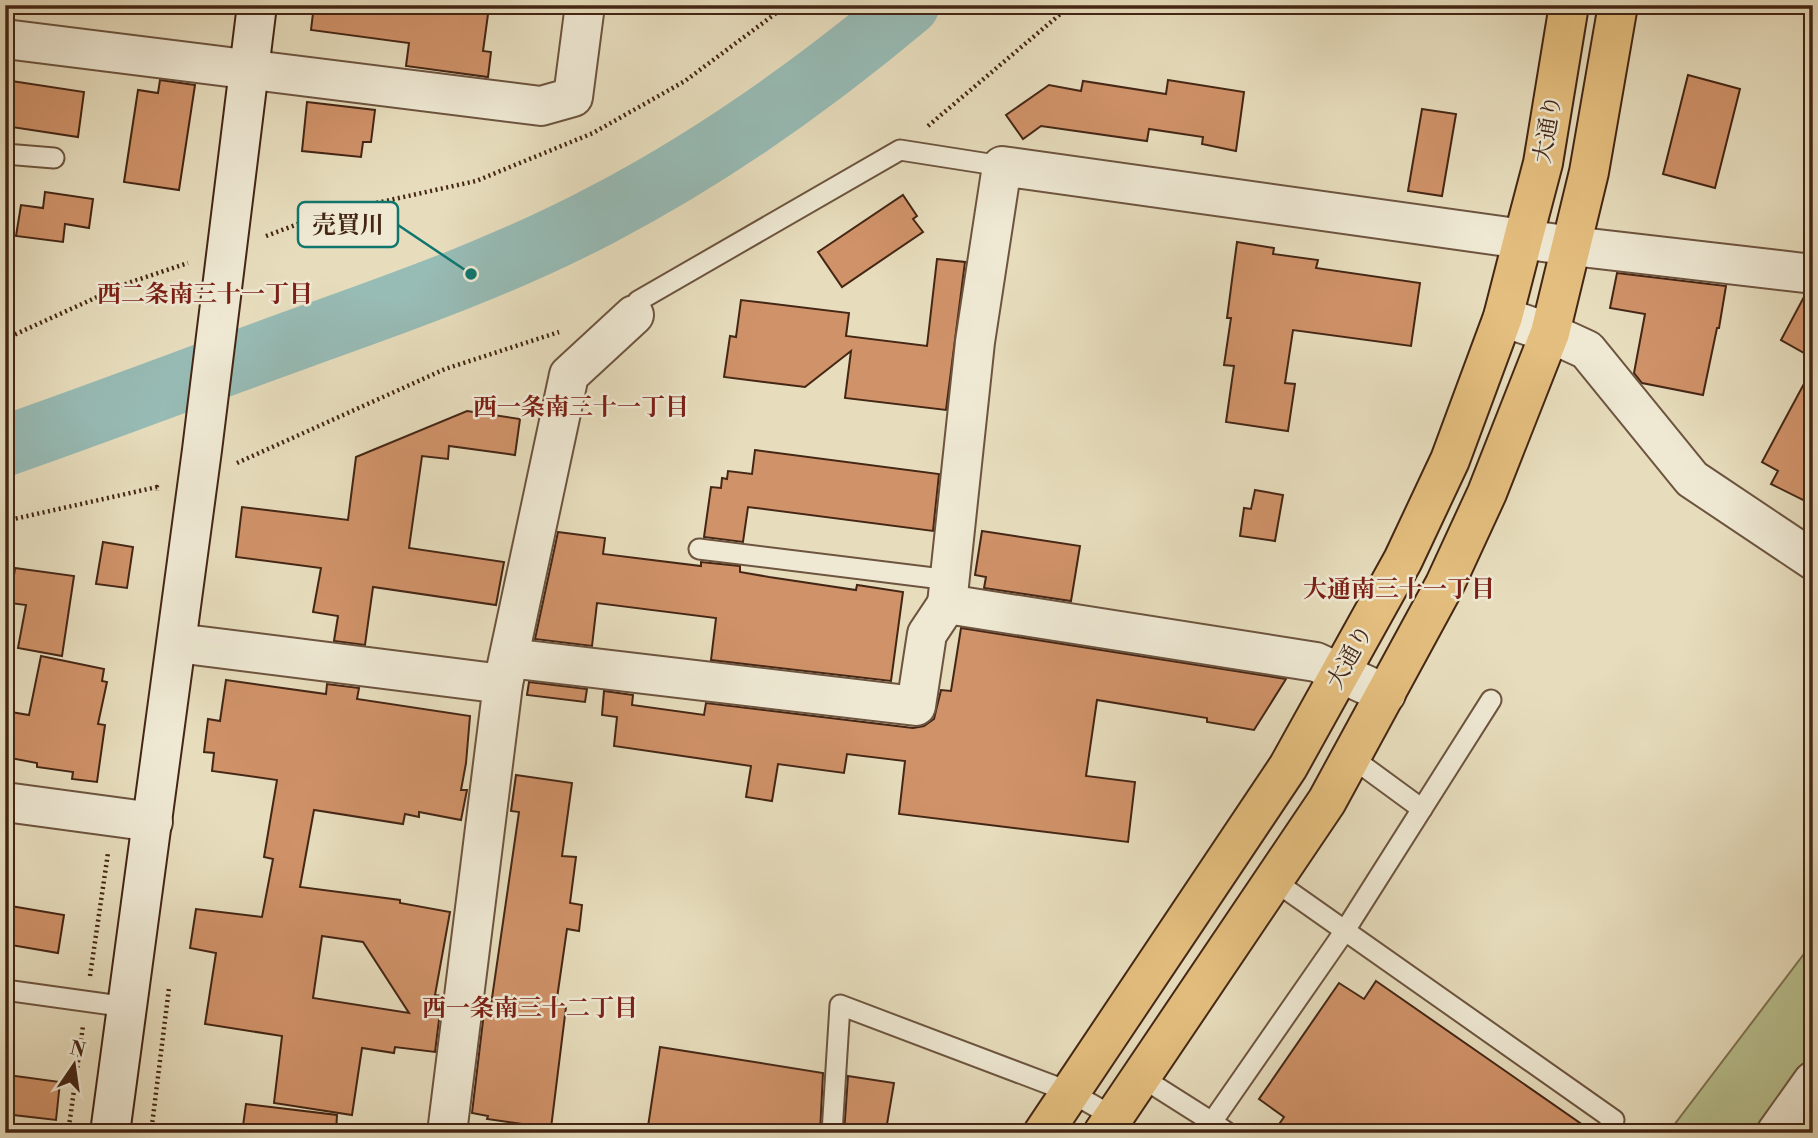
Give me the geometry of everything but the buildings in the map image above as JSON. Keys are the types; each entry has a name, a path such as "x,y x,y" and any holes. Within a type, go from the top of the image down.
{"highway":[{"name":"大通り","path":"1042,1133 1288,767 1403,560 1450,460 1503,317 1543,163 1569,5"},
{"name":"大通り","path":"1109,1125 1327,801 1446,584 1487,493 1550,333 1589,172 1618,5"}],"street":[{"path":"110,1133 227,260 257,5"},
{"path":"5,39 541,106 573,97 585,5"},
{"path":"177,643 916,706 927,634 948,592 975,342 1002,166 1572,246 1813,274"},
{"path":"447,1133 506,671 569,376 634,315"},
{"path":"1503,317 1550,333 1587,350 1692,478 1813,560"},
{"path":"948,592 1316,662 1385,694"},
{"path":"5,802 153,822"},
{"path":"1776,1133 1813,1081"}],"lane":[{"path":"634,315 638,301 900,150 1002,166"},
{"path":"5,153 54,158"},
{"path":"699,549 948,592"},
{"path":"1141,1077 1215,1129 1491,700"},
{"path":"1351,757 1422,809"},
{"path":"1273,880 1614,1120 1605,1133"},
{"path":"5,990 127,1007"},
{"path":"832,1133 840,1005 1070,1092 1109,1125"}],"path":[{"path":"5,339 128,283 227,260 322,215 476,181 593,133 685,81 786,5"},
{"path":"900,150 1071,5"},
{"path":"5,521 157,487 156,501"},
{"path":"68,1133 113,817"}],"green space":[{"path":"1813,942 1813,1133 1668,1133"}],"waterway":[{"path":"5,446 418,295 567,232 644,192 723,144 800,91 909,5"}],"place":[{"name":"売買川","path":"471,274"}],"district":[{"name":"西二条南三十一丁目","path":"205,295"},
{"name":"西一条南三十一丁目","path":"581,408"},
{"name":"大通南三十一丁目","path":"1399,590"},
{"name":"西一条南三十二丁目","path":"530,1009"}]}
